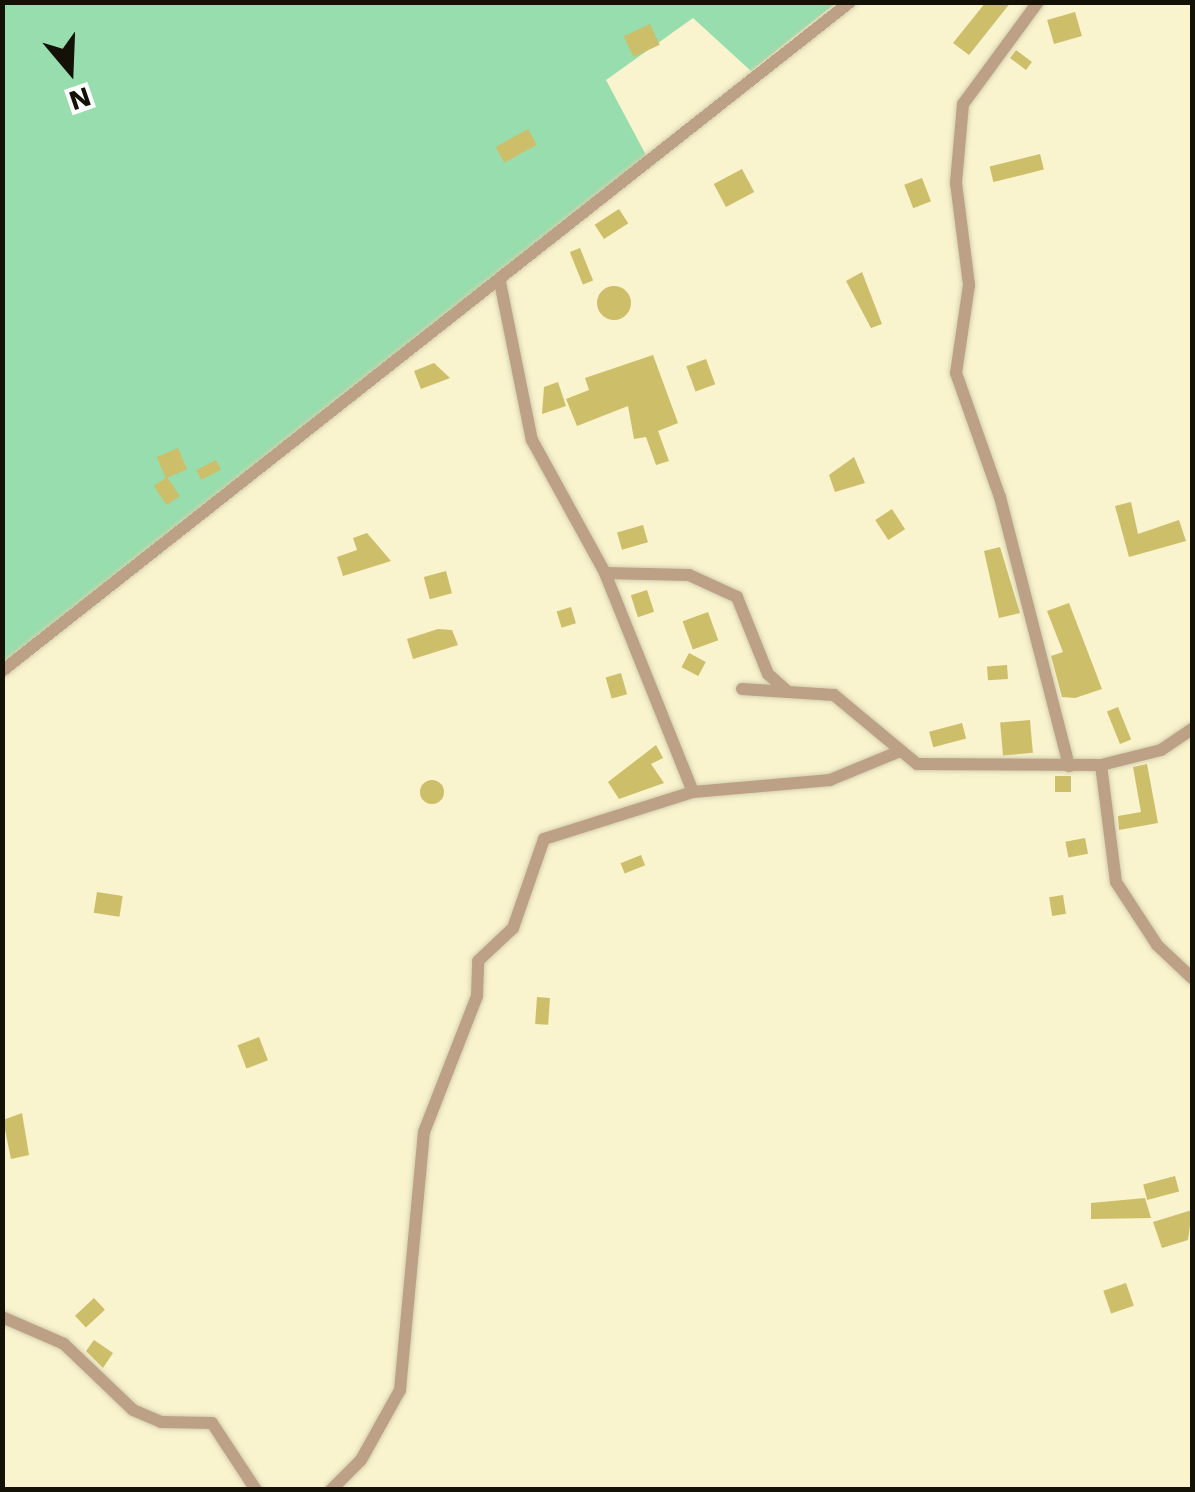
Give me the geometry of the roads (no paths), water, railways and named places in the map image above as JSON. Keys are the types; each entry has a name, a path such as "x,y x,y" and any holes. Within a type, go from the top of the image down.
{"street":[{"path":"2,671 500,282 720,97 850,2"},
{"path":"1038,2 963,104 956,183 969,285 956,372 1000,497 1069,766"},
{"path":"500,282 532,440 605,573 693,792"},
{"path":"605,573 689,576 737,597 768,674 790,693"},
{"path":"742,689 790,693 858,706 898,752 917,764 1102,765 1149,754 1192,729"},
{"path":"331,1490 361,1460 400,1390 424,1132 477,996 478,961 513,928 553,831 693,792 830,780 898,752"},
{"path":"1102,765 1116,882 1157,945 1192,978"},
{"path":"2,1317 64,1344 134,1410 161,1422 212,1424 256,1490"}]}
